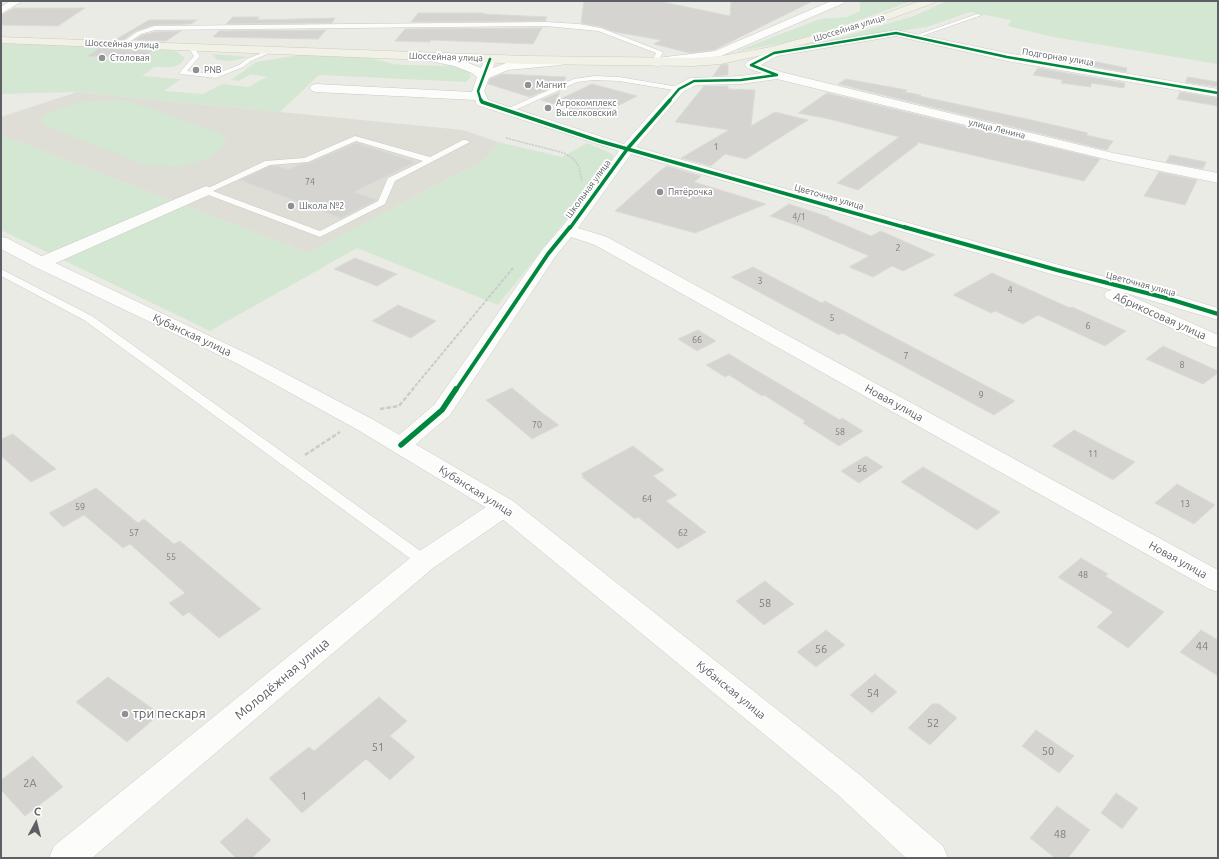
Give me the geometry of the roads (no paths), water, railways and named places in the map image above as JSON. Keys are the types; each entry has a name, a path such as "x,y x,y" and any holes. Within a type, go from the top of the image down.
{"main road":[{"name":"Шоссейная улица","path":"1,40 570,62 694,62 721,60 772,50 866,24 930,1"}],"street":[{"path":"1,11 17,1"},
{"path":"655,62 716,54 840,1"},
{"name":"Подгорная улица","path":"777,75 751,65 774,53 896,33 1007,57 1218,93"},
{"path":"420,56 457,63 476,70 483,76"},
{"path":"316,88 480,96 478,91 490,59"},
{"path":"483,76 506,67 570,62"},
{"name":"Школьная улица","path":"401,445 442,410 548,254 568,230 628,148 679,89 694,81 741,80 777,75"},
{"name":"улица Ленина","path":"777,75 1113,157 1218,178"},
{"name":"Цветочная улица","path":"480,96 482,102 599,141 1057,270 1166,298 1218,314"},
{"path":"41,263 206,191"},
{"name":"Новая улица","path":"568,230 600,241 1218,582"},
{"name":"Кубанская улица","path":"1,242 41,263 245,360 358,420 504,507 848,785 930,858"},
{"name":"Абрикосовая улица","path":"1057,270 1218,342"},
{"name":"Молодёжная улица","path":"66,858 424,561 504,507"}],"lane":[{"path":"914,37 939,30 979,15"},
{"path":"123,44 139,33 154,28 546,24 599,29 660,52 655,62"},
{"path":"191,47 197,56 182,73 216,76 241,66 249,60 273,50"},
{"path":"508,110 576,80 619,78 679,89"},
{"path":"206,191 268,163 305,160 355,138 430,160"},
{"path":"206,191 320,234 382,202 390,180 466,142"},
{"path":"1,272 88,318 424,561"}],"place":[{"name":"Столовая","path":"102,58"},
{"name":"PNB","path":"196,70"},
{"name":"Магнит","path":"528,85"},
{"name":"Агрокомплекс Выселковский","path":"548,108"},
{"name":"Пятёрочка","path":"660,192"},
{"name":"Школа №2","path":"291,206"},
{"name":"три пескаря","path":"125,714"}]}
